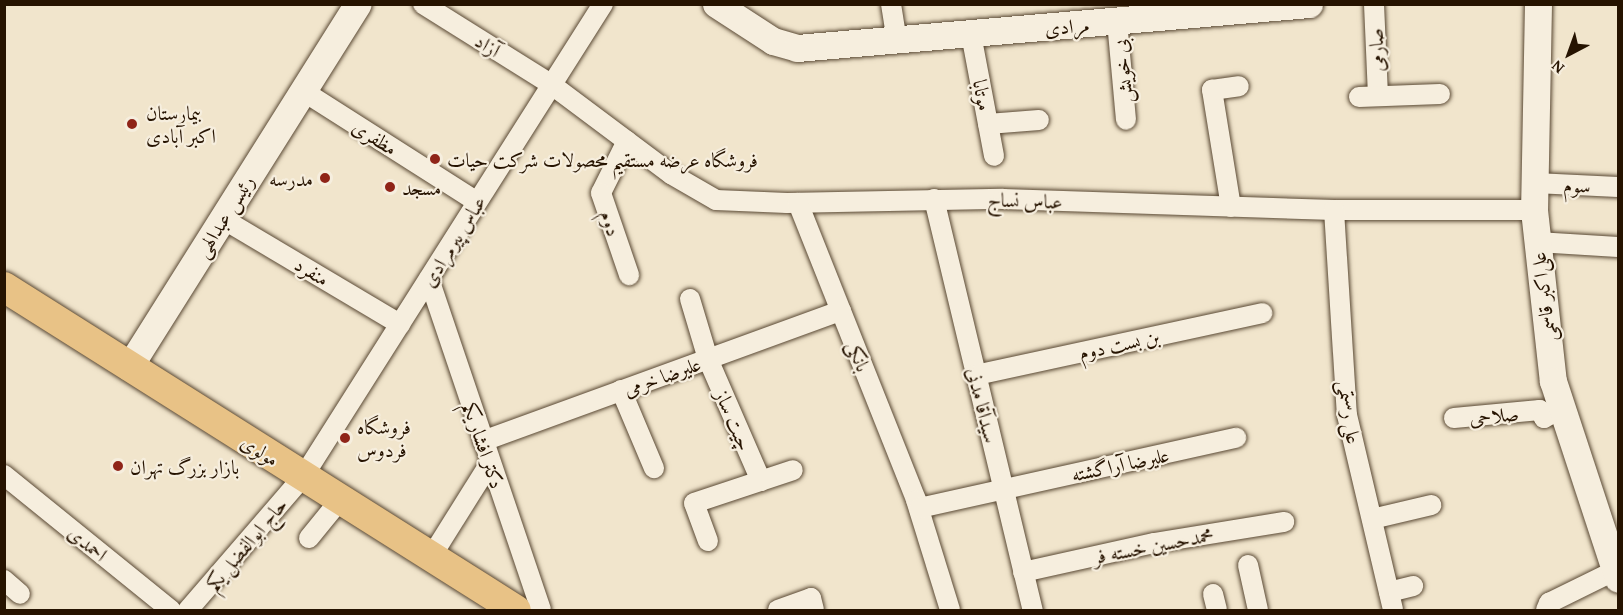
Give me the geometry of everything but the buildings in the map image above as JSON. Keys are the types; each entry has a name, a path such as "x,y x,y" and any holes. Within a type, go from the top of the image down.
{"main road":[{"name":"مولوی","path":"4,287 516,610"}],"street":[{"name":"رئیس عبدالهی","path":"129,367 358,4"},
{"name":"آزاد","path":"423,4 552,85"},
{"name":"عباس پیرمرادی","path":"303,477 603,4"},
{"name":"مرادی","path":"716,4 743,12 773,41 796,48 971,34 1124,15 1194,9 1309,4"},
{"path":"891,4 897,41"},
{"name":"صارمی","path":"1374,4 1369,96 1440,94"},
{"name":"علی‌اکبر قاسمی","path":"1538,4 1534,210 1553,381 1615,561"},
{"name":"بی خویش","path":"1124,15 1126,120"},
{"name":"موتابا","path":"971,34 994,156"},
{"name":"عباس نساج","path":"552,85 671,174 716,200 798,203 934,199 1334,210 1534,210"},
{"path":"1231,207 1212,90 1239,86"},
{"name":"مظفری","path":"303,92 477,202"},
{"path":"988,124 1039,120"},
{"name":"دوم","path":"627,141 601,193 629,274"},
{"name":"سوم","path":"1535,183 1618,187"},
{"name":"سیدآقا مدنی","path":"934,199 1033,610"},
{"name":"بانکی","path":"798,203 919,508 950,610"},
{"name":"علی رستمی","path":"1334,210 1347,415 1391,601"},
{"name":"منفرد","path":"223,219 400,324"},
{"path":"1537,242 1618,246"},
{"name":"دکتر افشار یکم","path":"429,279 541,610"},
{"name":"چیت ساز","path":"690,299 708,359 760,481"},
{"name":"علیرضا خرمی","path":"483,441 841,311"},
{"name":"بن بست دوم","path":"976,375 1262,313"},
{"path":"621,390 654,468"},
{"name":"صلاحی","path":"1454,418 1540,410 1544,418 1563,408"},
{"name":"علیرضا آراگشته","path":"919,508 1236,438"},
{"path":"431,557 490,463"},
{"path":"708,541 694,504 793,470"},
{"name":"احمدی","path":"4,475 171,610"},
{"name":"حاج ابوالفضل یکم","path":"188,610 303,477"},
{"path":"309,538 340,500"},
{"path":"1372,519 1431,505"},
{"name":"محمدحسین خسته فر","path":"1023,572 1154,543 1284,522"},
{"path":"1546,610 1549,603 1615,561"},
{"path":"1248,565 1258,610"},
{"path":"4,580 20,594"},
{"path":"1391,601 1413,586"},
{"path":"778,610 811,598 814,610"}],"place":[{"name":"بیمارستان اکبر آبادی","path":"132,124"},
{"name":"فروشگاه عرضه مستقیم محصولات شرکت حیات","path":"435,159"},
{"name":"مدرسه","path":"325,178"},
{"name":"مسجد","path":"390,187"},
{"name":"فروشگاه فردوس","path":"345,438"},
{"name":"بازار بزرگ تهران","path":"118,466"}]}
